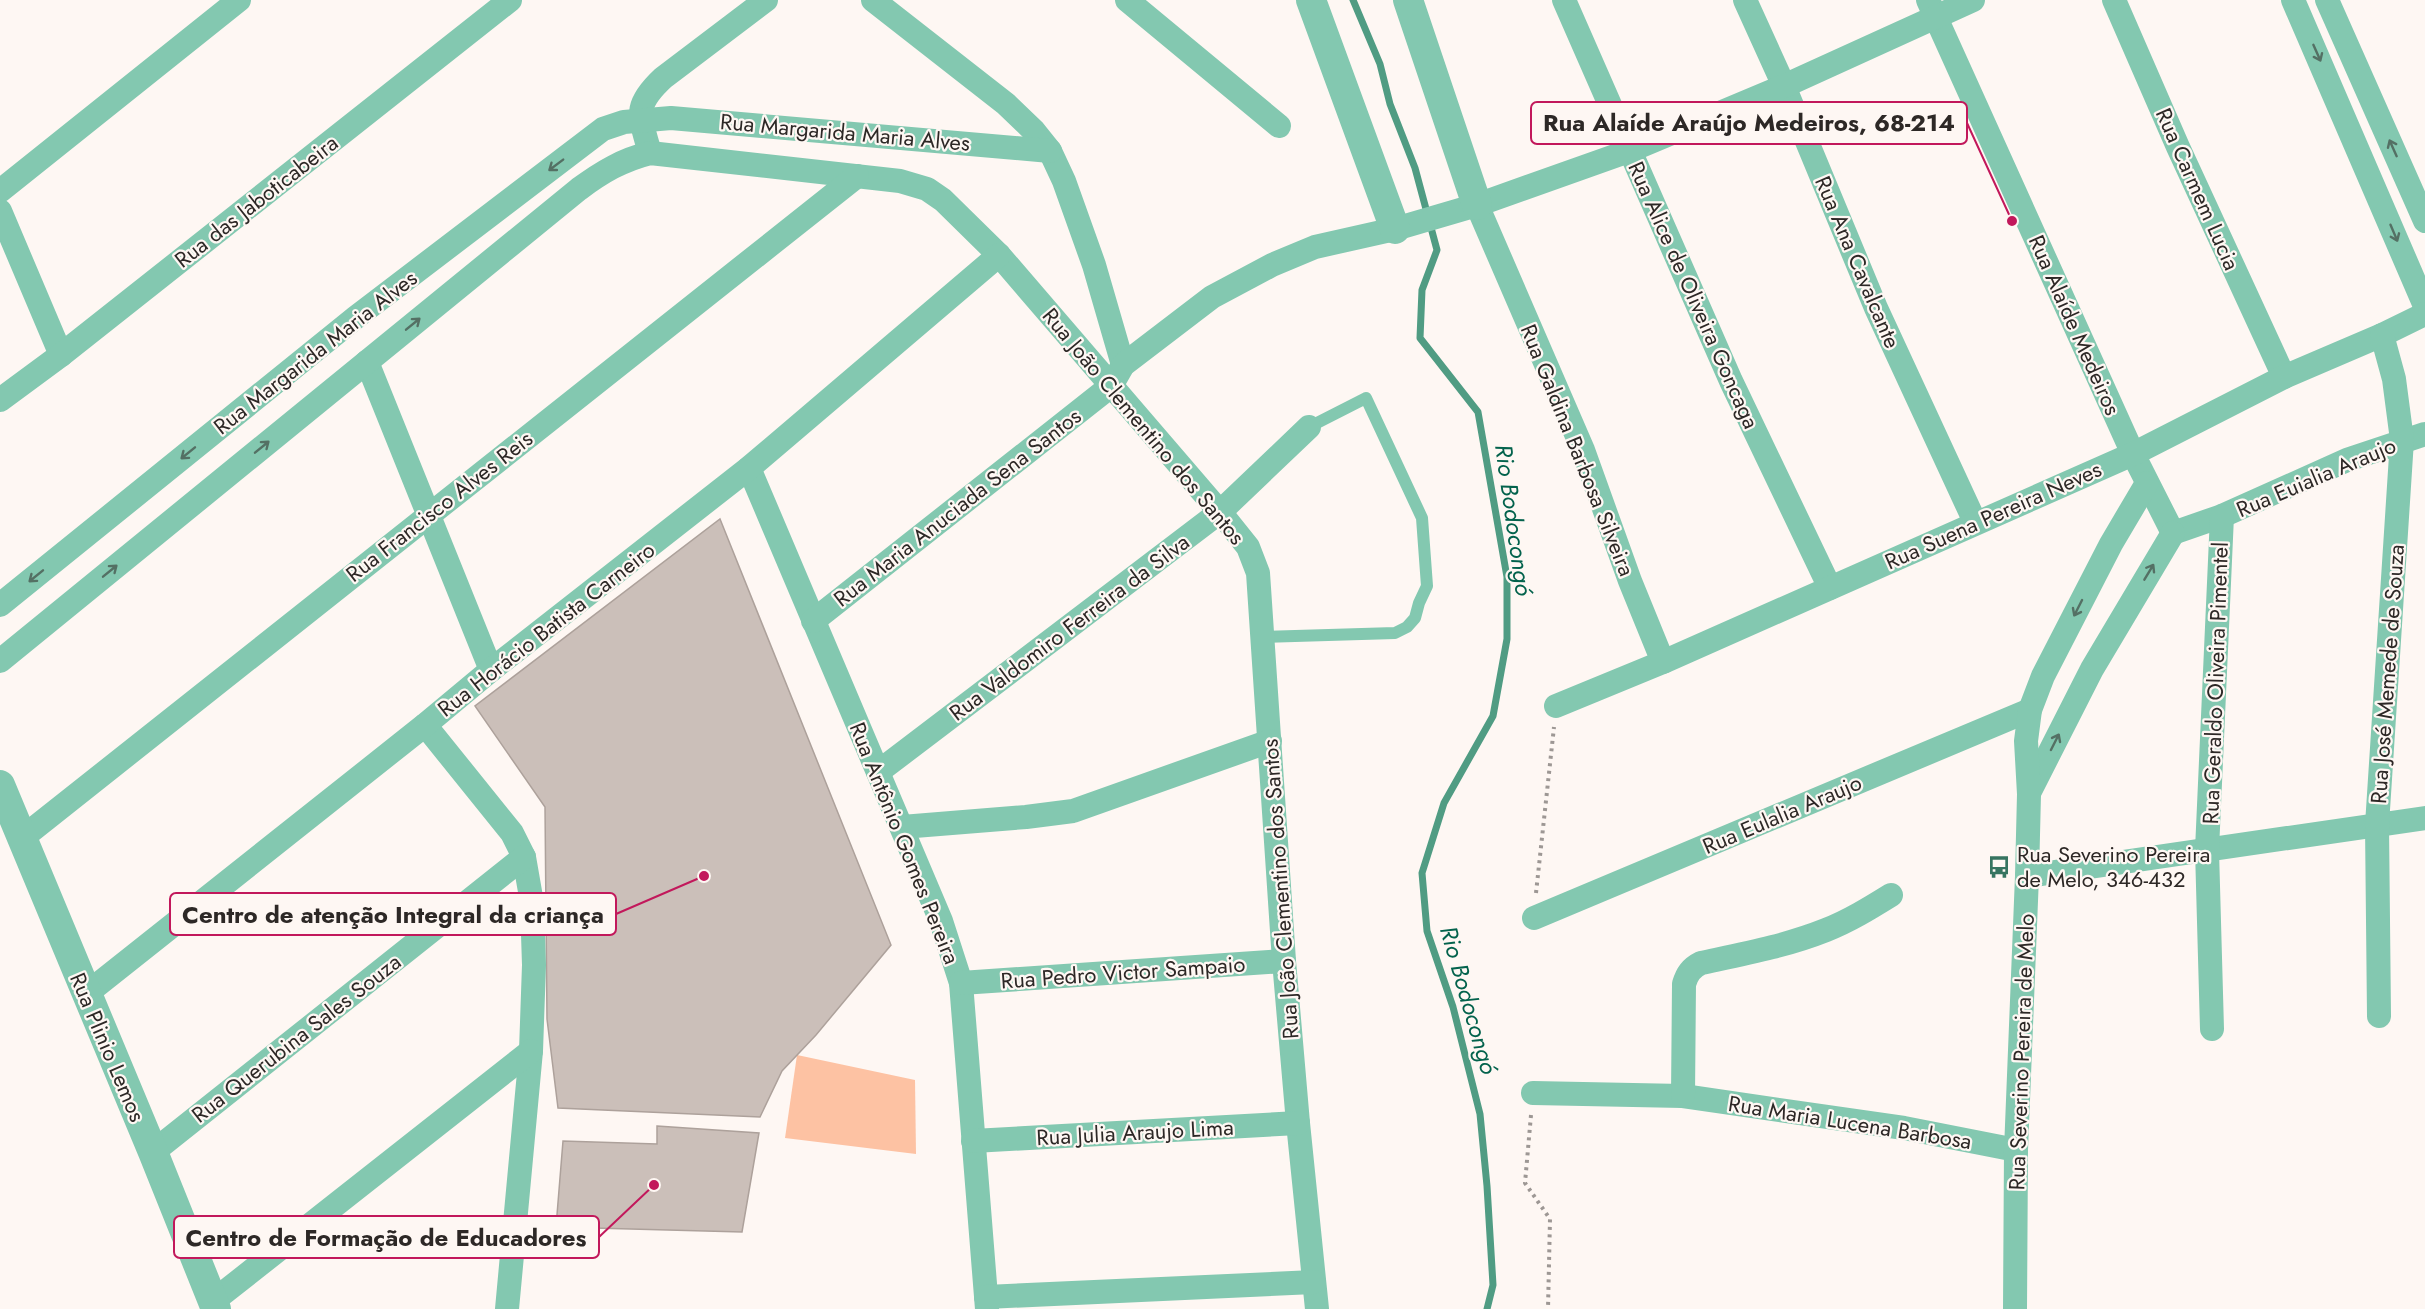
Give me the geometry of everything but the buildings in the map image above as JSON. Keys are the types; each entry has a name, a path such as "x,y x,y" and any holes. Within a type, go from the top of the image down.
{"street":[{"path":"0,190 239,0"},
{"name":"Rua das Jaboticabeira","path":"0,400 61,355 510,0"},
{"path":"650,153 640,119 641,105 647,93 663,78 766,0"},
{"path":"873,0 1006,104 1034,131 1050,151 1064,180 1094,265 1117,375"},
{"path":"1127,0 1280,126"},
{"path":"1311,0 1400,227"},
{"path":"1408,0 1466,208"},
{"name":"Rua Alice de Oliveira Goncaga","path":"1564,0 1731,381 1830,588"},
{"name":"Rua Ana Cavalcante","path":"1745,0 1784,86 1876,308 1975,522"},
{"name":"Rua Maria Anuciada Sena Santos","path":"813,621 1212,297 1248,276 1315,248 1466,208 1629,151 1784,86 1932,8 1973,0"},
{"name":"Rua Carmem Lucia","path":"2114,0 2178,147 2284,377"},
{"path":"2293,0 2425,306"},
{"path":"2327,0 2425,220"},
{"name":"Rua Alaíde Medeiros","path":"1932,8 2133,454"},
{"name":"Rua Margarida Maria Alves","path":"0,605 355,318 603,129 640,119 671,118 1050,151"},
{"name":"Rua João Clementino dos Santos","path":"579,189 607,168 629,158 650,153 900,181 927,189 944,200 1117,375 1248,547 1258,573 1284,961 1317,1309"},
{"name":"Rua Francisco Alves Reis","path":"22,838 857,176"},
{"name":"Rua Margarida Maria Alves","path":"0,661 579,189"},
{"name":"Rua Galdina Barbosa Silveira","path":"1466,208 1583,450 1630,581 1664,662"},
{"path":"0,211 61,355"},
{"name":"Rua Horácio Batista Carneiro","path":"86,994 491,670 749,468 999,255"},
{"name":"Rua Suena Pereira Neves","path":"1556,706 1664,662 1975,522 2133,454 2284,377 2425,314"},
{"name":"Rua José Memede de Souza","path":"2379,1016 2377,825 2402,440 2394,379 2382,335"},
{"path":"367,362 491,670"},
{"name":"Rua Valdomiro Ferreira da Silva","path":"878,772 1220,512 1309,427"},
{"name":"Rua Euialia Araujo","path":"2173,533 2222,516 2347,460 2425,434"},
{"path":"2133,454 2173,533"},
{"name":"Rua Antônio Gomes Pereira","path":"749,468 941,921 961,983 986,1303"},
{"name":"Rua Severino Pereira de Melo","path":"2015,1309 2016,1150 2029,794 2026,741 2030,710 2035,693 2053,656 2111,544 2147,483"},
{"name":"Rua Geraldo Oliveira Pimentel","path":"2212,1029 2207,850 2222,516"},
{"name":"Rua Severino Pereira de Melo","path":"2029,794 2092,669 2173,533"},
{"name":"Rua Eulalia Araujo","path":"1534,918 2030,710"},
{"path":"425,724 512,833 524,857 532,903 534,965 531,1051 507,1309"},
{"path":"902,827 1073,812 1270,741"},
{"name":"Rua Plinio Lemos","path":"0,785 153,1152 214,1306"},
{"path":"2027,876 2425,818"},
{"name":"Rua Querubina Sales Souza","path":"153,1152 524,857"},
{"path":"1683,1096 1684,984 1688,974 1701,963 1754,952 1827,930 1891,896"},
{"name":"Rua Pedro Victor Sampaio","path":"961,983 1284,961"},
{"path":"214,1306 531,1051"},
{"name":"Rua Maria Lucena Barbosa","path":"1533,1093 1683,1096 1904,1128 2016,1150"},
{"name":"Rua Julia Araujo Lima","path":"973,1142 1298,1123"},
{"path":"986,1303 1314,1282"}],"lane":[{"path":"1262,637 1395,633 1407,627 1415,618 1427,586 1422,518 1366,398 1309,427"}],"path":[{"path":"1534,918 1556,706"},
{"path":"1533,1093 1526,1184 1550,1220 1548,1309"}],"shaded area":[{"path":"797,1055 915,1080 916,1154 785,1138"}],"waterway":[{"name":"Rio Bodocongó","path":"1353,0 1380,64 1390,104 1415,168 1437,250 1422,290 1420,338 1478,412 1507,577 1507,639 1493,716 1444,803 1422,873 1427,931 1453,1007 1480,1114 1493,1285 1487,1309"}],"place":[{"name":"Rua Alaíde Araújo Medeiros, 68-214","path":"2012,221"},
{"name":"Rua Severino Pereira de Melo, 346-432","path":"1999,867"},
{"name":"Centro de atenção Integral da criança","path":"704,876"},
{"name":"Centro de Formação de Educadores","path":"654,1185"}]}
